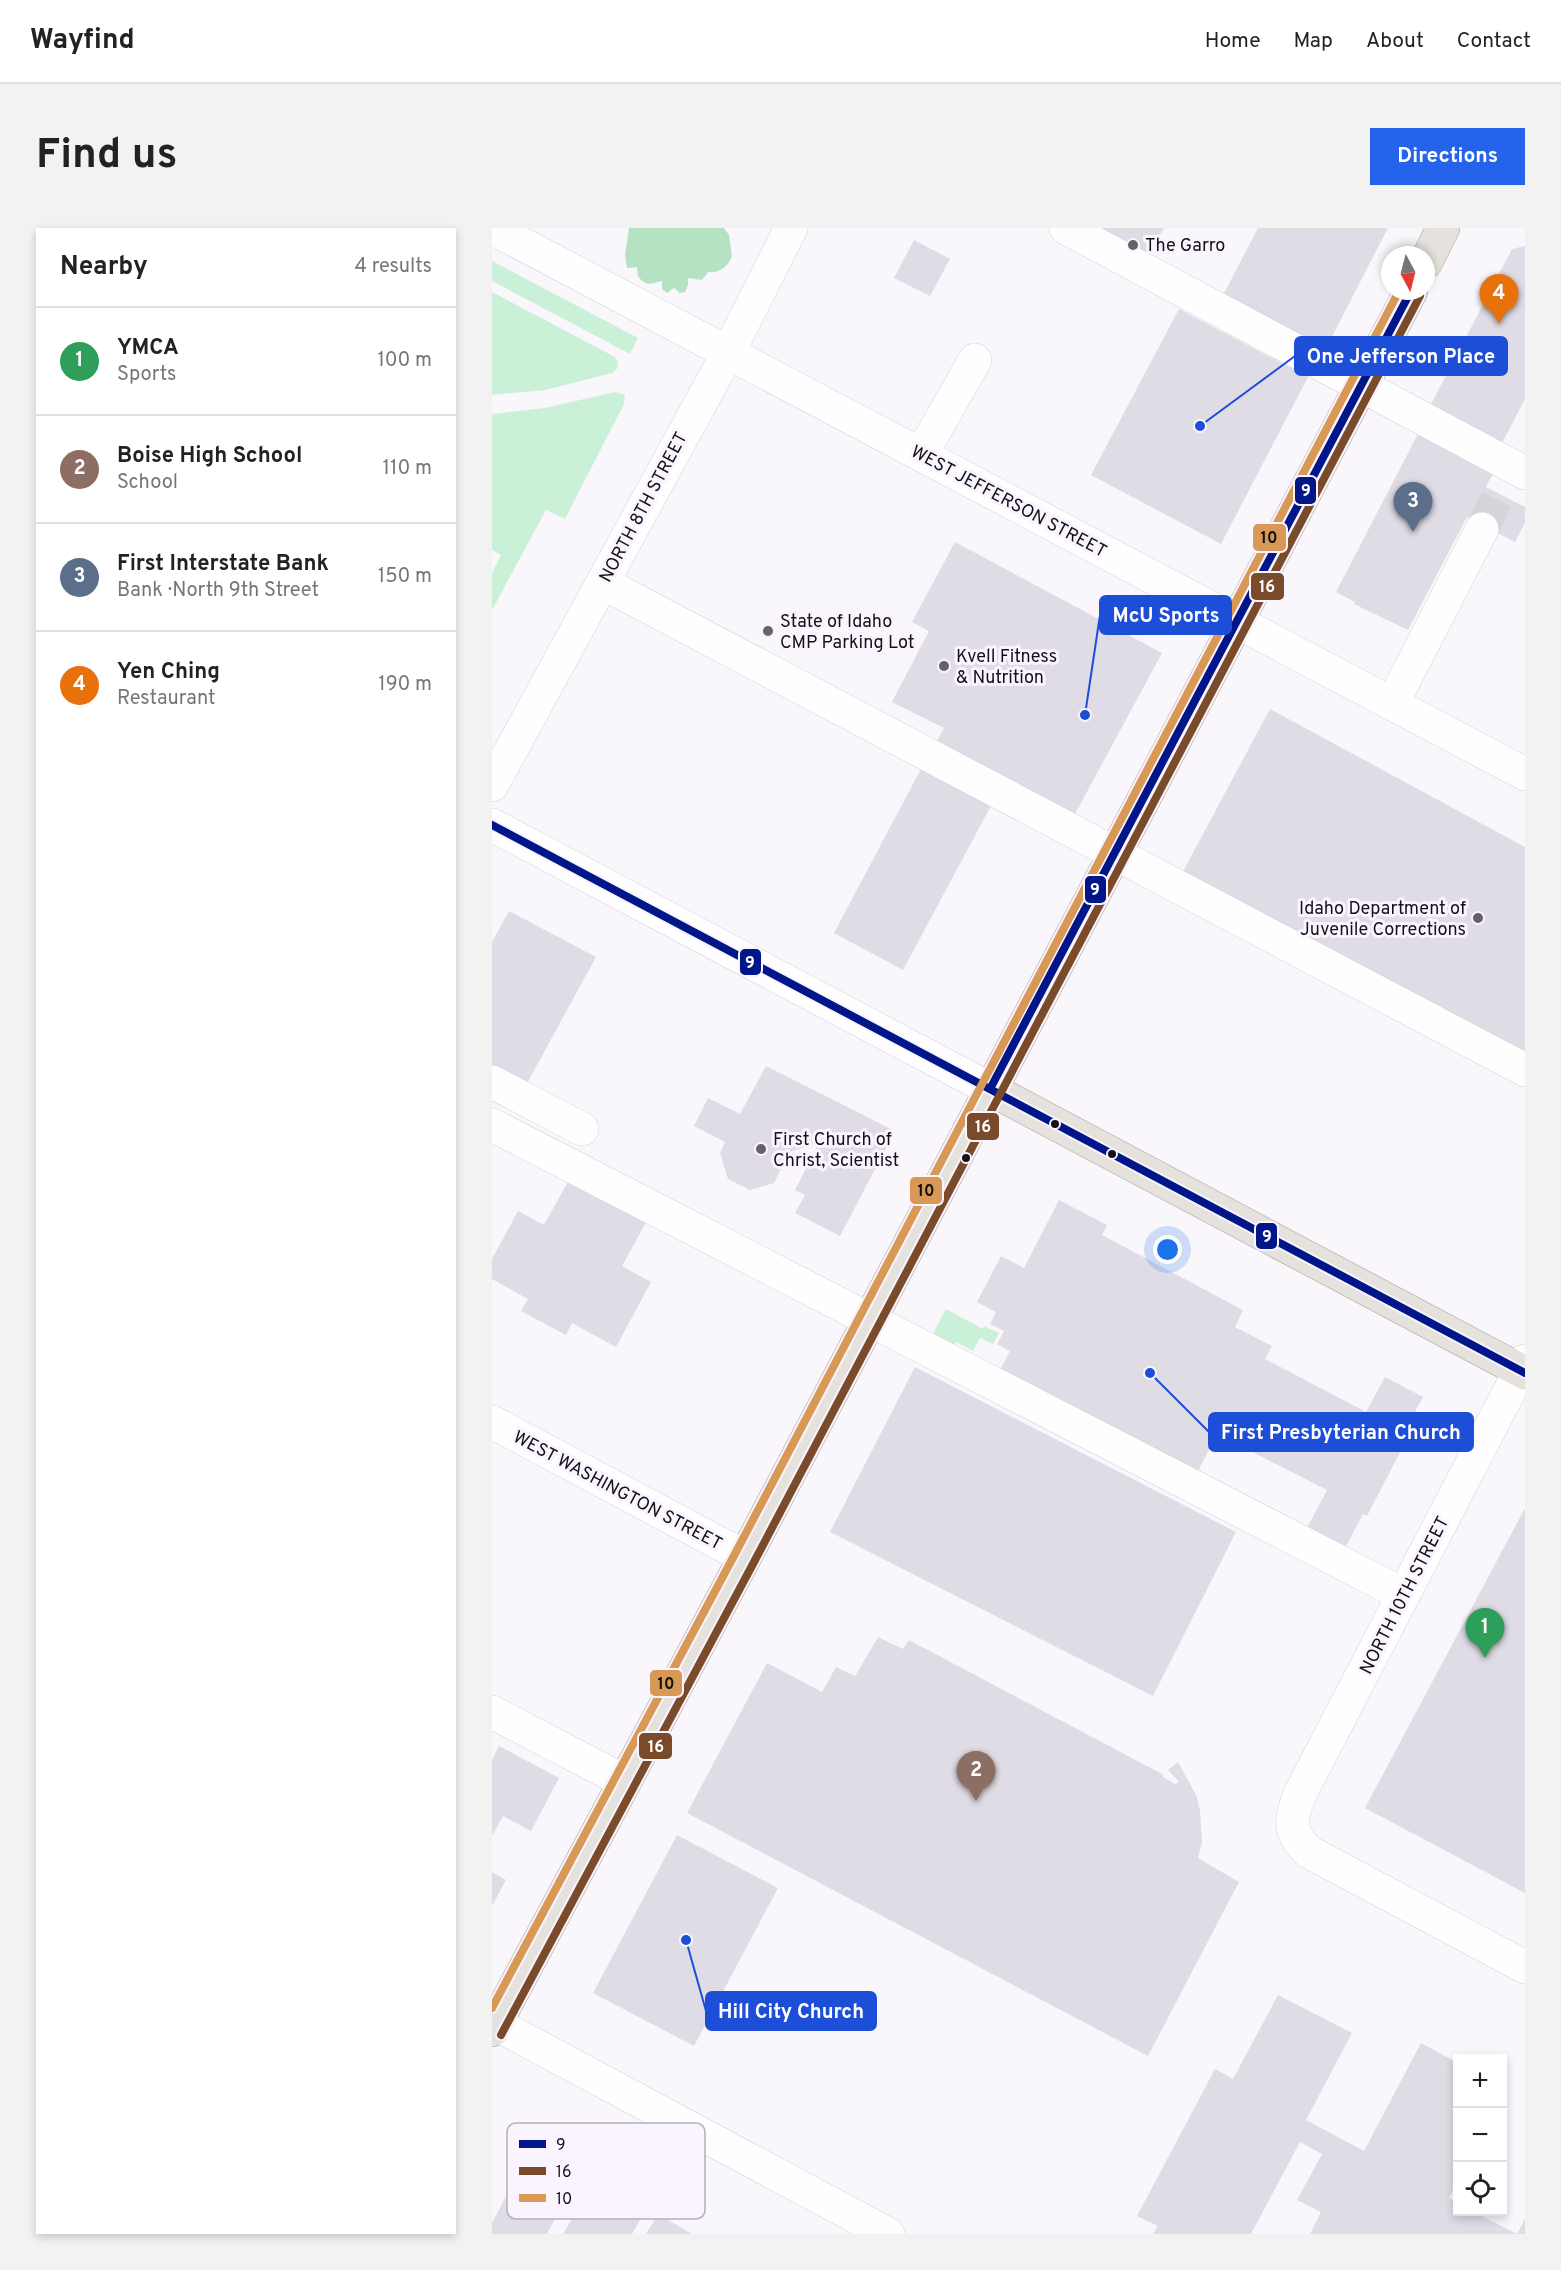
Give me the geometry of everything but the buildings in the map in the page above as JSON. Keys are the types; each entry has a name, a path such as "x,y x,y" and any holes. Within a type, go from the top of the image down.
{"main road":[{"path":"1434,246 1443,228"},
{"path":"493,2025 745,1557 1406,300"},
{"path":"990,1089 1523,1368"}],"street":[{"name":"WEST JEFFERSON STREET","path":"492,228 1525,774"},
{"name":"NORTH 8TH STREET","path":"492,785 728,353 791,228"},
{"path":"1066,228 1362,386 1514,476"},
{"path":"921,455 975,360"},
{"path":"1392,704 1482,529"},
{"path":"603,583 1525,1070"},
{"path":"492,825 990,1089"},
{"path":"492,1082 582,1129"},
{"path":"492,1125 1404,1595"},
{"name":"NORTH 10TH STREET","path":"1523,1368 1293,1811 1294,1831 1299,1843 1309,1852 1525,1967"},
{"name":"WEST WASHINGTON STREET","path":"492,1422 745,1557"},
{"path":"492,1712 624,1781"},
{"path":"493,2025 678,2123"},
{"path":"705,2137 888,2234"}],"green space":[{"path":"629,228 724,228 729,235 732,256 723,269 708,272 702,280 688,278 685,292 680,293 674,288 667,293 662,289 662,281 646,283 638,276 637,267 627,268 625,255"},
{"path":"492,261 638,338 630,354 492,281"},
{"path":"492,292 615,357 618,362 617,369 612,373 545,390 492,395"},
{"path":"615,392 625,395 624,404 565,519 546,510 492,610 492,573 501,555 492,550 492,414 545,408"},
{"path":"946,1309 983,1329 984,1326 999,1333 993,1344 980,1338 973,1351 956,1342 954,1345 933,1334"}],"tunnel":[{"path":"1482,529 1502,489"}],"transit line":[{"name":"10","path":"492,2008 736,1552 1394,300"},
{"name":"9","path":"990,1089 1406,300"},
{"name":"16","path":"501,2035 754,1562 1418,300"},
{"name":"9","path":"492,825 1525,1373"}],"place":[{"name":"The Garro","path":"1133,245"},
{"name":"Yen Ching","path":"1499,324"},
{"name":"One Jefferson Place","path":"1200,426"},
{"name":"First Interstate Bank","path":"1413,532"},
{"name":"State of Idaho CMP Parking Lot","path":"768,631"},
{"name":"Kvell Fitness & Nutrition","path":"944,666"},
{"name":"McU Sports","path":"1085,715"},
{"name":"Idaho Department of Juvenile Corrections","path":"1478,918"},
{"name":"First Church of Christ, Scientist","path":"761,1149"},
{"name":"First Presbyterian Church","path":"1150,1373"},
{"name":"YMCA","path":"1485,1658"},
{"name":"Boise High School","path":"976,1801"},
{"name":"Hill City Church","path":"686,1940"}]}
